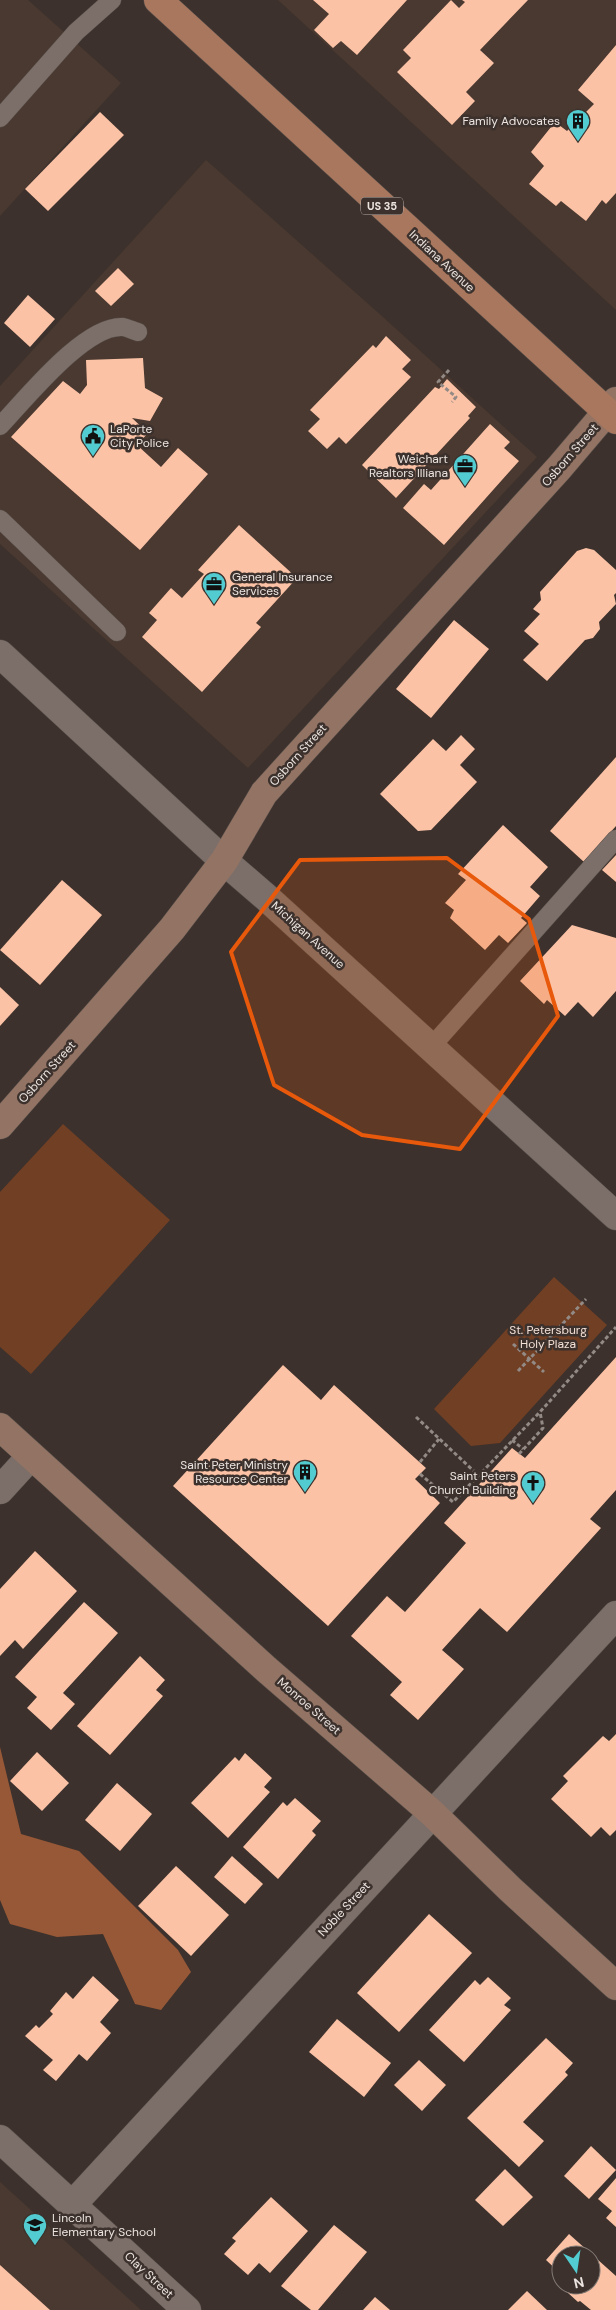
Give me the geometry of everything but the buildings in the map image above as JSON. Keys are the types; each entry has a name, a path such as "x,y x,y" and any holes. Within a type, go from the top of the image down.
{"main road":[{"name":"Indiana Avenue","path":"158,0 613,411"}],"street":[{"name":"Osborn Street","path":"0,1126 172,929 224,861 264,793 613,411"},
{"name":"Michigan Avenue","path":"0,654 224,861 616,1216"},
{"name":"Monroe Street","path":"0,1427 266,1668 432,1813 495,1875 616,1986"},
{"path":"0,1490 32,1456"},
{"name":"Noble Street","path":"73,2204 616,1615"},
{"name":"Clay Street","path":"0,2139 187,2310"}],"lane":[{"path":"0,118 76,32 112,0"},
{"path":"0,426 72,350 102,332 123,327 138,332"},
{"path":"0,519 117,632"},
{"path":"431,1048 616,839"}],"path":[{"path":"449,370 438,382 456,398 452,402"},
{"path":"518,1371 586,1299"},
{"path":"420,1474 453,1502 540,1412 616,1327"},
{"path":"513,1344 544,1372"},
{"path":"519,1454 543,1428 540,1412"},
{"path":"416,1417 478,1475"},
{"path":"420,1462 439,1439"},
{"path":"512,1440 523,1449"}],"highlighted area":[{"path":"447,858 529,919 558,1016 460,1149 362,1135 274,1085 231,952 300,860"}],"shaded area":[{"path":"0,0 28,0 121,83 0,216"},
{"path":"278,0 616,0 616,310"},
{"path":"206,160 537,457 248,768 0,544 0,386"},
{"path":"0,1747 21,1834 79,1851 178,1950 191,1972 161,2010 135,2004 103,1934 57,1937 10,1924 0,1900"},
{"name":"Lincoln Elementary School","path":"0,2182 141,2310 0,2310"}],"green space":[{"path":"63,1124 170,1220 31,1374 0,1347 0,1192"},
{"name":"St. Petersburg Holy Plaza","path":"554,1277 607,1325 500,1443 471,1446 434,1409"}],"place":[{"name":"Family Advocates","path":"578,142"},
{"name":"LaPorte City Police","path":"93,457"},
{"name":"Weichart Realtors Illiana","path":"465,487"},
{"name":"General Insurance Services","path":"214,605"},
{"name":"Saint Peter Ministry Resource Center","path":"305,1493"},
{"name":"Saint Peters Church Building","path":"533,1504"},
{"name":"Lincoln Elementary School","path":"35,2246"}]}
